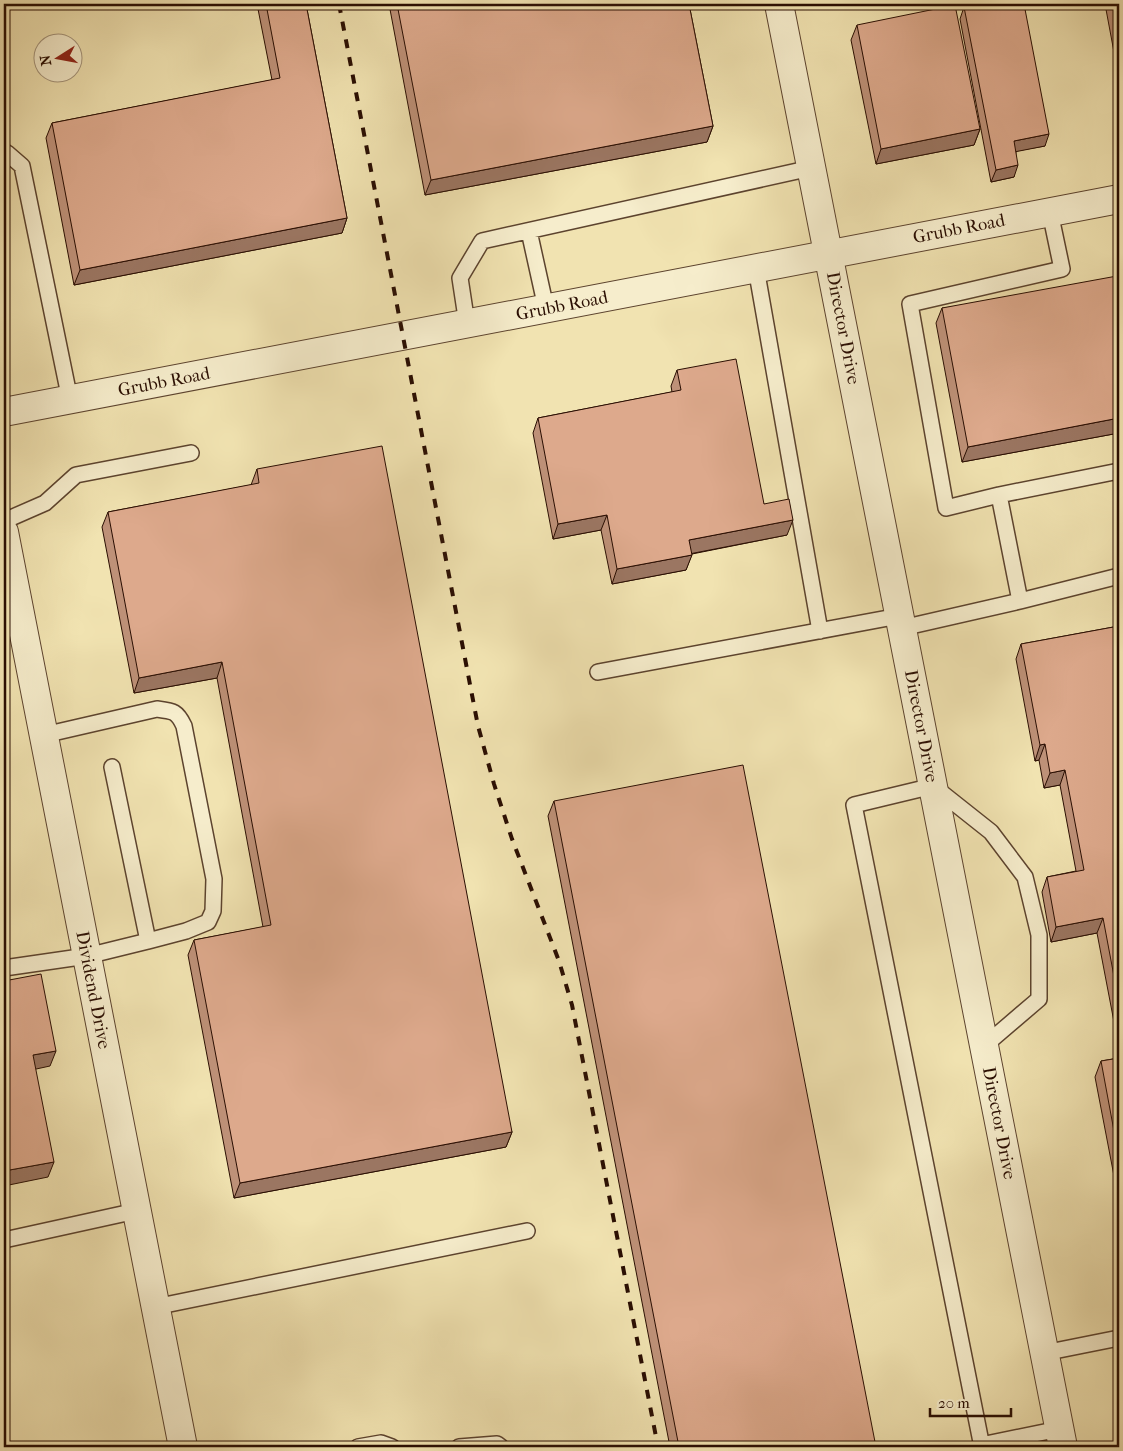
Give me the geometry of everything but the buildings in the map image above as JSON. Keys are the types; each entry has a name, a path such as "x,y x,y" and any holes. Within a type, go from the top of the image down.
{"street":[{"name":"Director Drive","path":"779,4 1061,1438"},
{"name":"Grubb Road","path":"4,412 1119,199"},
{"name":"Dividend Drive","path":"4,532 182,1447"}],"lane":[{"path":"4,154 7,153 22,166 70,400"},
{"path":"467,324 460,278 482,241 811,168"},
{"path":"1050,212 1062,269 910,304 946,508 999,495 1119,471"},
{"path":"529,231 546,308"},
{"path":"756,268 820,631"},
{"path":"4,521 45,503 76,475 191,453"},
{"path":"999,495 1020,601"},
{"path":"598,672 820,631 901,622 1020,601 1119,576"},
{"path":"4,968 86,956 148,942 186,931 208,922 213,911 214,880 184,726 179,715 171,711 157,709 44,735"},
{"path":"112,768 148,942"},
{"path":"984,1046 1039,999 1039,935 1025,877 991,832 933,786 854,804 981,1446 1061,1438"},
{"path":"4,1240 136,1211"},
{"path":"155,1306 528,1231"},
{"path":"1044,1353 1119,1338"},
{"path":"358,1447 381,1443 392,1447"},
{"path":"459,1447 497,1444 500,1447"}],"railway":[{"path":"339,4 478,726 512,839 559,961 572,1005 658,1447"}]}
